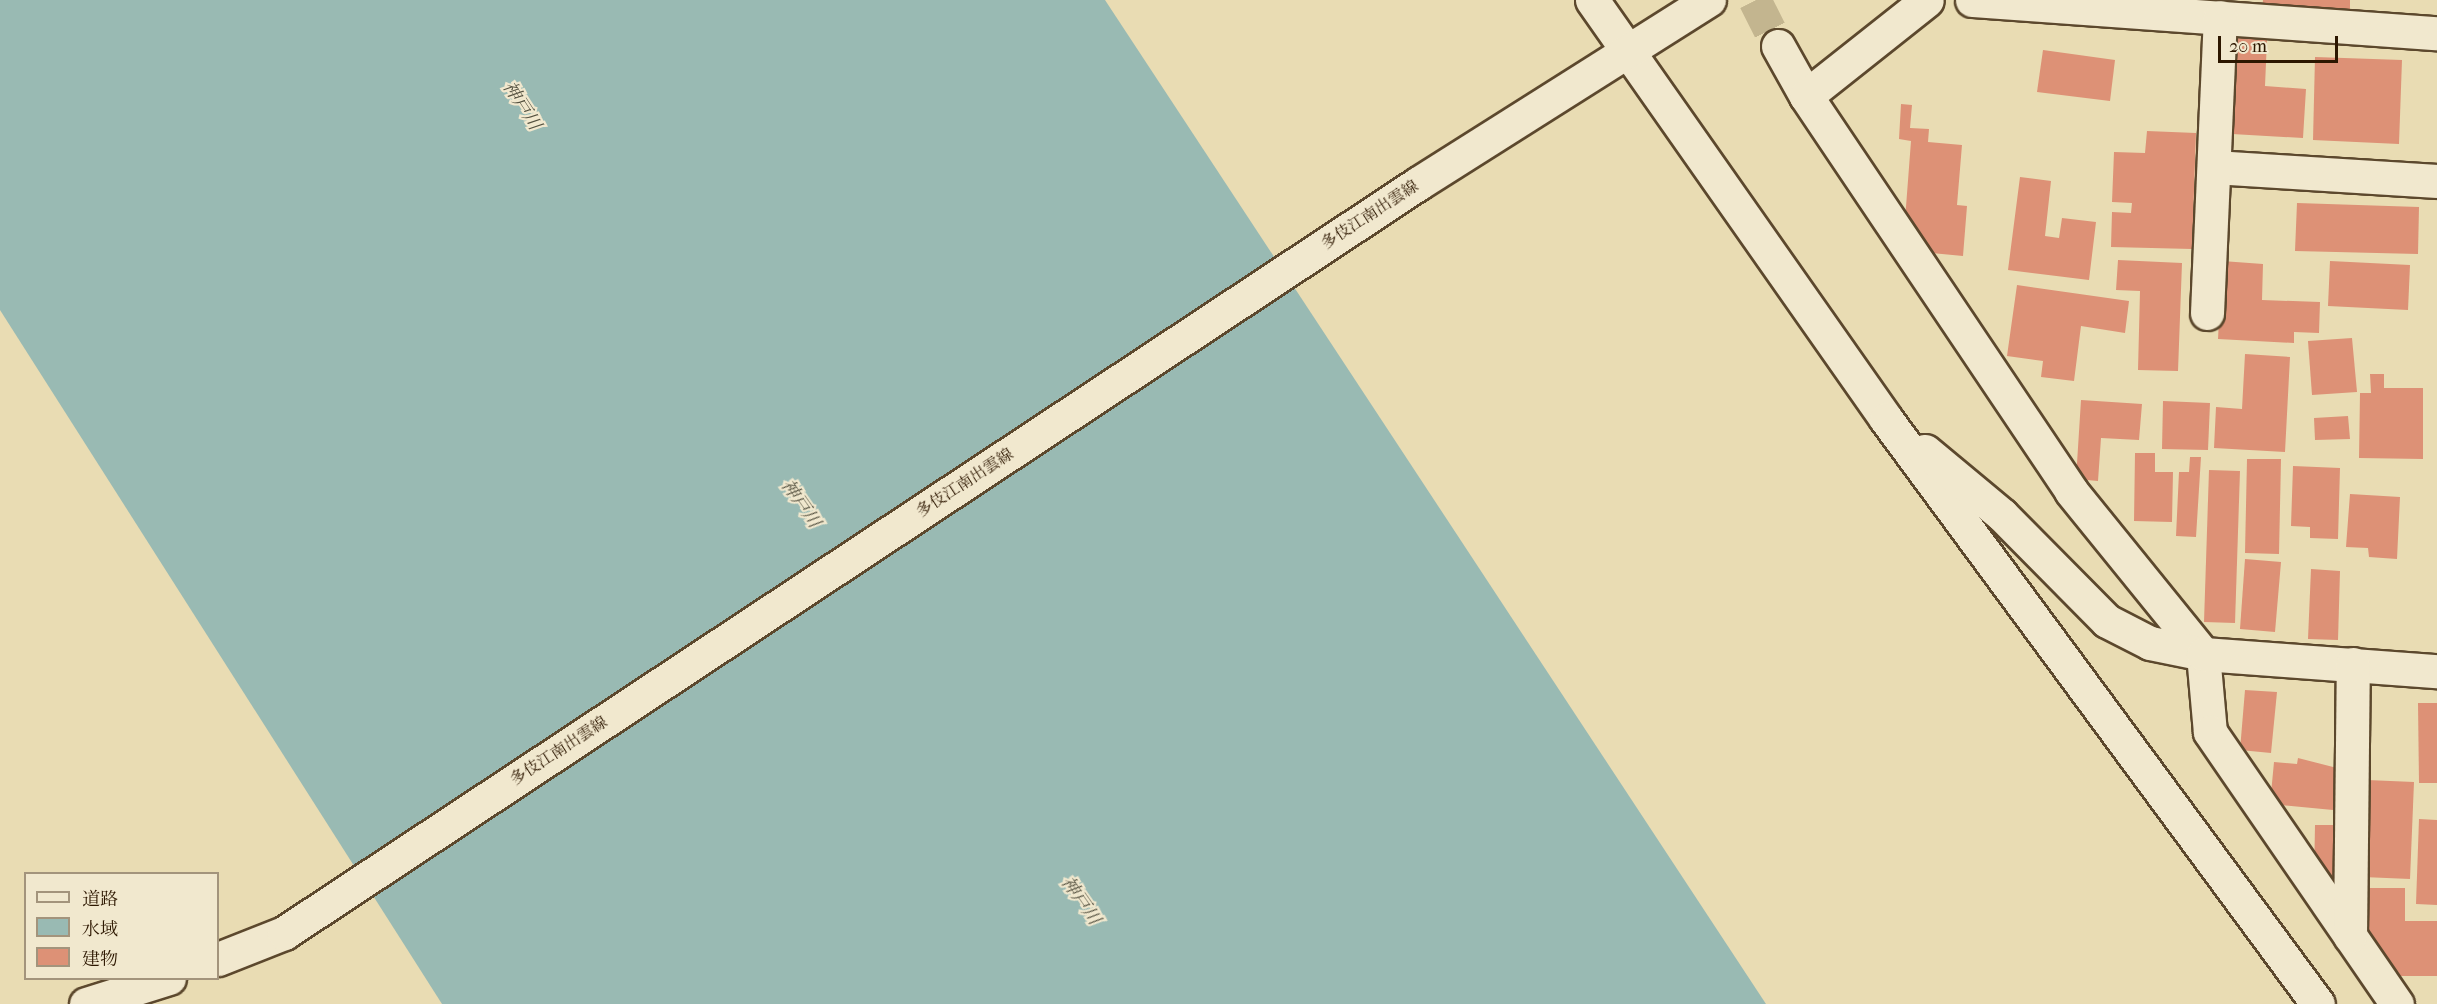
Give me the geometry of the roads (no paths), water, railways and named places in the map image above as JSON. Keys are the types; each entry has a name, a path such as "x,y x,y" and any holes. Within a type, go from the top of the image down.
{"street":[{"path":"1592,0 1886,418 2318,1004"},
{"name":"多伎江南出雲線","path":"219,959 284,933 1569,87 1709,0"},
{"path":"1806,96 1927,0"},
{"path":"1972,0 2437,33"},
{"path":"2207,313 2220,17"},
{"path":"1778,46 1806,96 2071,491 2203,654 2210,732 2397,1004"},
{"path":"2214,167 2437,181"},
{"path":"1886,418 2002,515 2107,621 2150,643 2203,654 2437,671"},
{"path":"2350,936 2353,664"},
{"path":"86,1004 163,980"}],"water":[{"name":"神戸川","path":"0,0 1105,0 1766,1004 442,1004 0,310"}],"tunnel":[{"path":"1755,0 1778,46"}]}
